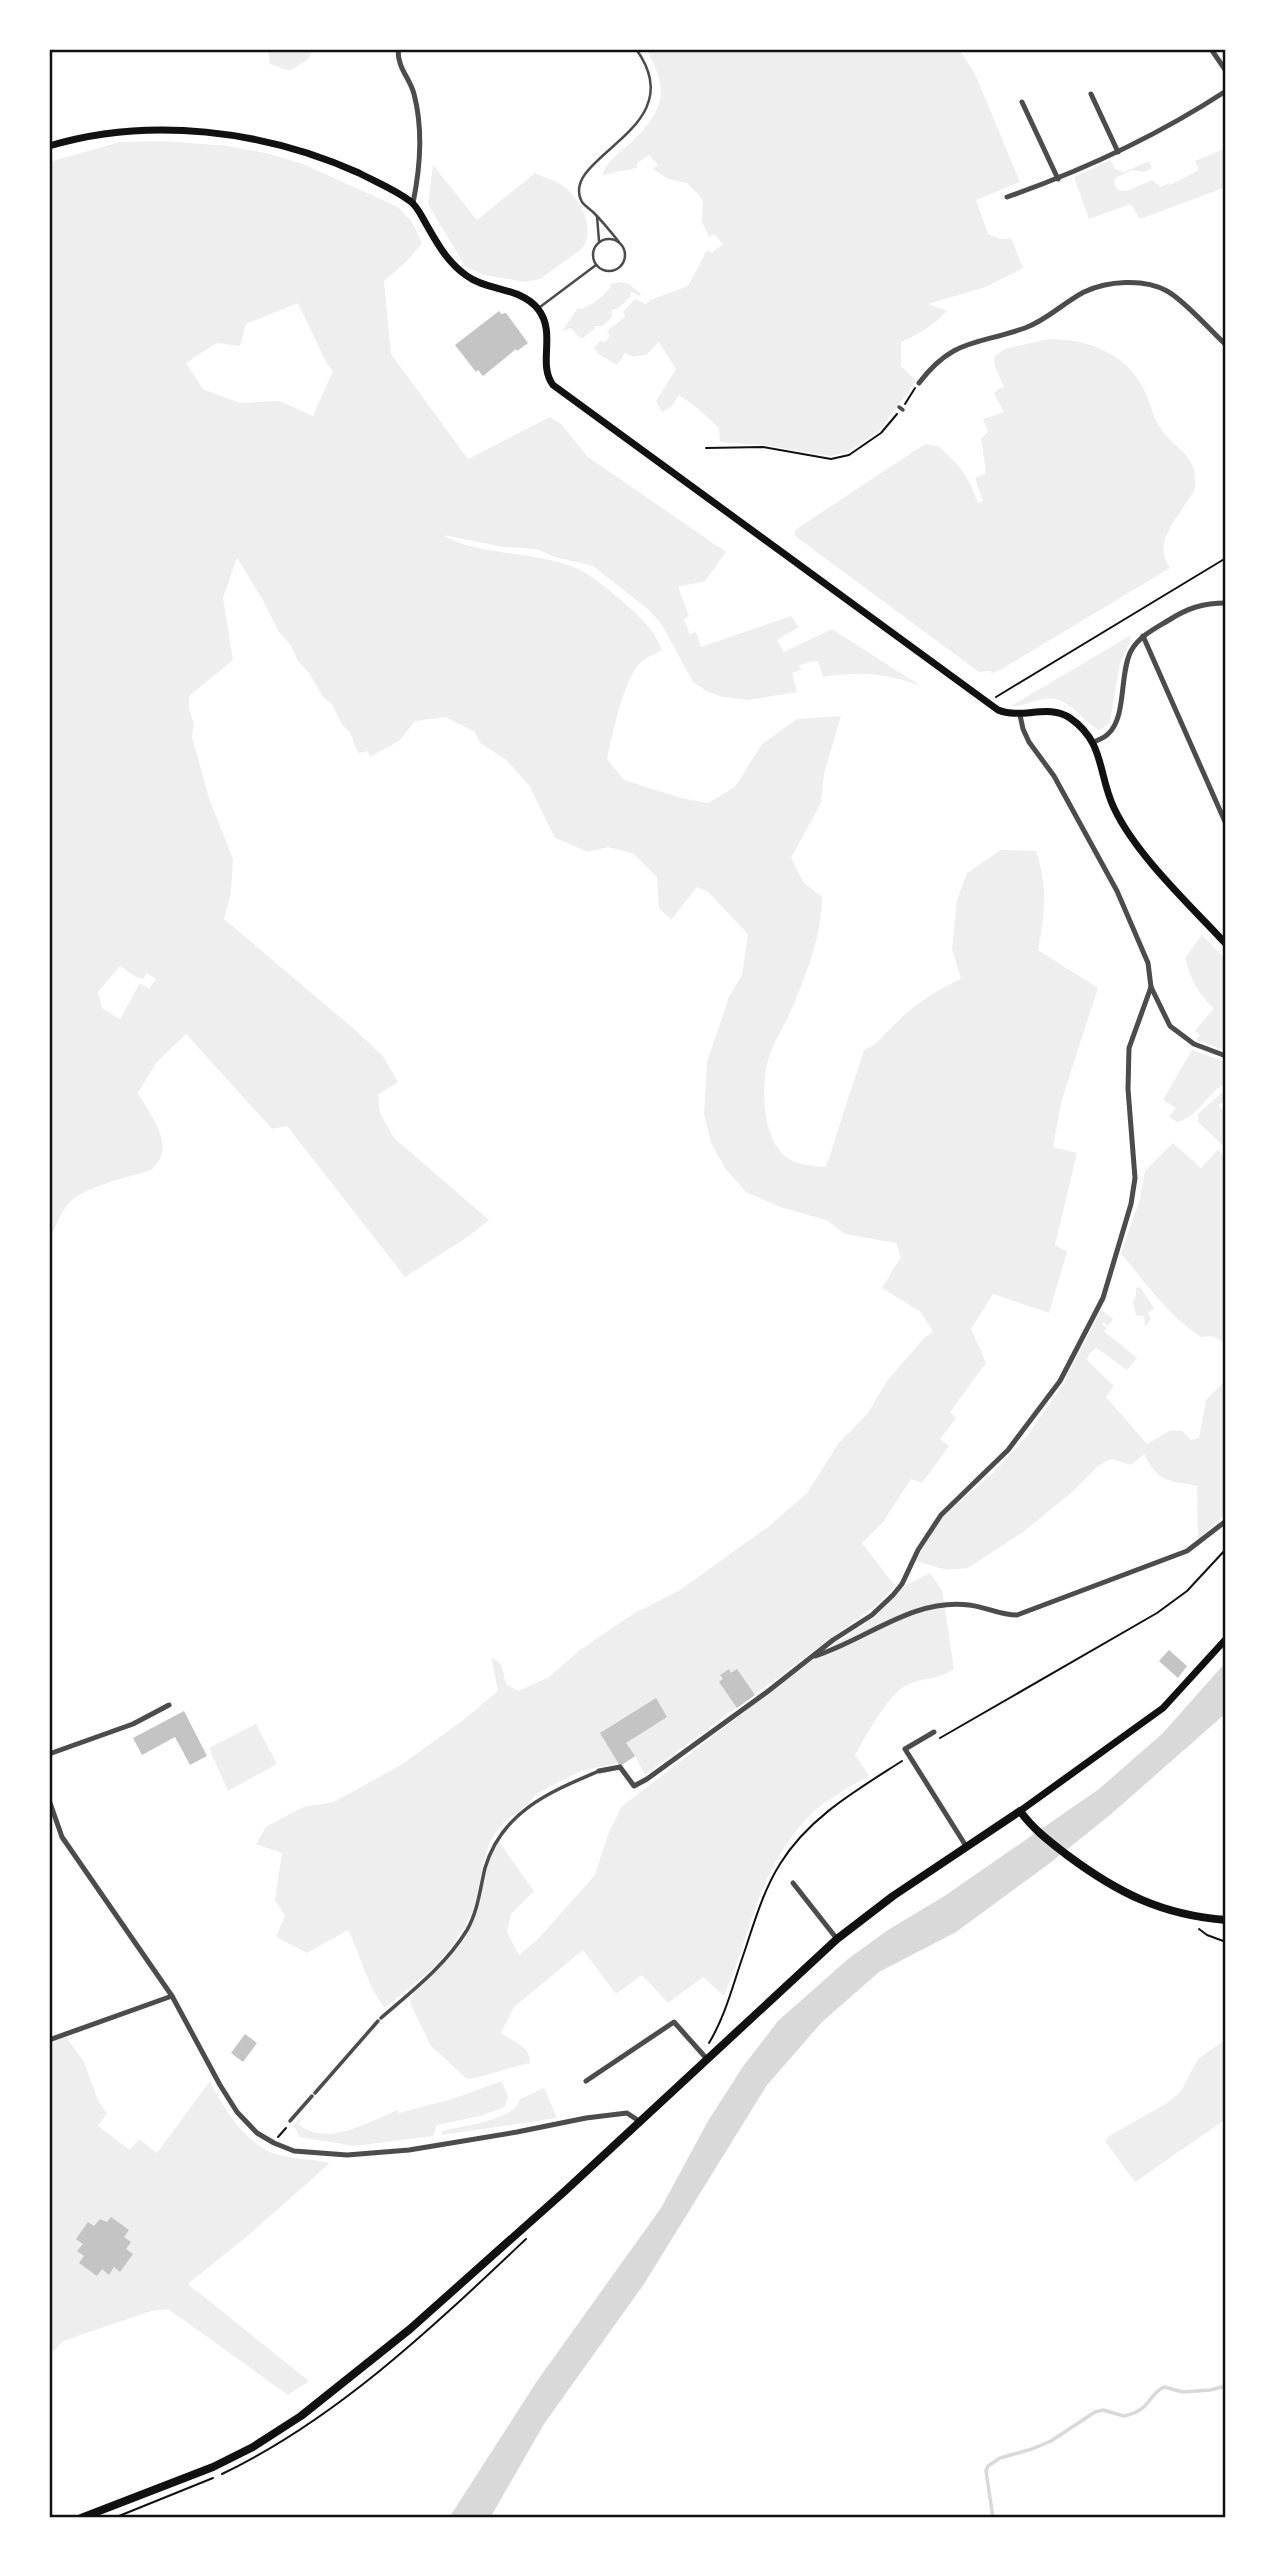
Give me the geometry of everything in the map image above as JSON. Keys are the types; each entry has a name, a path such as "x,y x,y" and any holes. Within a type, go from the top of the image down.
{"main road":[{"path":"49,146 81,137 116,132 169,131 264,140 333,162 387,186 413,203 449,261 470,279 515,294 538,309 548,337 547,375 553,385 998,710 1020,715 1042,711 1063,714 1080,726 1094,742 1109,797 1125,827 1152,863 1226,944"},
{"path":"82,2518 213,2467 253,2447 301,2416 410,2329 565,2191 837,1938 1163,1708 1226,1639"},
{"path":"1020,1811 1034,1830 1088,1870 1130,1896 1161,1908 1226,1920"}],"street":[{"path":"398,49 398,62 413,90 420,120 413,203"},
{"path":"1211,49 1226,71"},
{"path":"1006,197 1058,179 1118,152 1180,121 1226,91"},
{"path":"1091,94 1118,152"},
{"path":"1022,102 1058,179"},
{"path":"919,383 938,361 961,346 1025,328 1049,317 1083,293 1102,285 1150,285 1168,291 1226,345"},
{"path":"1094,742 1108,735 1116,723 1131,651 1143,636 1188,609 1226,603"},
{"path":"1143,636 1226,824"},
{"path":"1020,715 1026,736 1054,776 1117,891 1149,962 1151,987 1170,1026 1194,1044 1226,1056"},
{"path":"290,2121 379,2020 442,1965 468,1927 475,1912 486,1866 497,1839 511,1820 558,1788 599,1771 620,1767 634,1786 872,1615 902,1584 918,1550 941,1515 1008,1450 1044,1404 1060,1381 1103,1298 1132,1204 1135,1178 1128,1088 1129,1048 1151,987"},
{"path":"811,1657 830,1651 877,1626 909,1613 941,1606 970,1605 1003,1615 1017,1615 1187,1551 1226,1521"},
{"path":"49,1754 133,1724 169,1706"},
{"path":"934,1732 905,1749 966,1846"},
{"path":"49,1800 62,1838 172,1996 237,2112 257,2133 274,2143 294,2151 347,2155 410,2150 627,2113 639,2120"},
{"path":"793,1884 837,1938"},
{"path":"159,1978 166,1974"},
{"path":"49,2040 172,1996"},
{"path":"586,2081 674,2022 707,2060"}],"lane":[{"path":"619,242 609,238 600,242 593,253 596,265 609,272 622,266 626,256 619,242 582,201 582,179 648,108 652,90 650,75 645,61 636,49"},
{"path":"597,216 600,242"},
{"path":"538,309 596,265"}],"path":[{"path":"905,404 919,383"},
{"path":"706,447 763,447 831,459 849,455 881,433 898,414"},
{"path":"1000,695 1226,558"},
{"path":"932,1743 1166,1607 1187,1591 1226,1549"},
{"path":"1199,1929 1226,1942"},
{"path":"274,2143 290,2121"}],"shaded area":[{"path":"268,49 314,49 307,60 290,71 270,64"},
{"path":"646,49 959,49 975,74 1020,182 976,200 988,234 1000,239 1011,238 1023,268 986,287 928,304 947,311 926,329 901,342 901,366 916,381 879,431 848,452 830,456 763,445 720,442 719,428 679,395 672,406 662,412 656,401 676,369 659,342 646,355 633,357 625,353 617,365 598,354 594,348 601,340 604,343 610,336 607,331 625,317 623,312 635,299 646,304 650,300 688,286 707,250 712,253 723,244 714,234 709,237 702,222 703,202 700,196 687,183 668,179 653,169 658,165 649,155 637,163 637,168 602,175 612,159 644,129 658,107 660,80"},
{"path":"164,141 228,146 266,153 303,164 398,207 412,222 422,243 408,260 384,281 391,354 468,459 550,417 561,424 588,457 726,552 705,581 678,587 689,616 684,619 690,634 696,632 701,647 791,616 799,627 777,640 784,652 832,629 921,686 873,674 823,677 818,661 811,661 799,666 801,670 792,673 797,692 749,700 723,697 708,692 693,682 662,625 649,610 593,566 555,557 536,549 503,547 443,535 470,546 553,561 576,568 609,590 650,629 662,650 642,661 630,680 607,759 624,780 681,798 708,803 735,787 762,744 797,719 841,716 824,774 821,803 791,858 804,883 822,897 819,927 801,987 770,1054 765,1079 768,1125 780,1151 789,1159 802,1164 826,1167 864,1050 878,1041 919,1003 961,979 952,949 957,900 967,873 1001,850 1036,851 1044,900 1038,950 1098,988 1062,1099 1053,1147 1077,1153 1055,1245 1067,1252 1049,1313 993,1294 971,1329 986,1363 950,1412 956,1418 940,1439 949,1446 922,1483 911,1479 883,1522 862,1543 895,1586 879,1603 645,1775 635,1756 620,1766 618,1763 581,1771 536,1794 494,1835 484,1862 474,1908 453,1945 426,1974 385,2008 369,1981 348,1930 307,1953 276,1937 285,1916 275,1900 282,1853 256,1844 266,1827 303,1807 334,1802 401,1765 462,1721 498,1691 491,1657 501,1664 506,1684 518,1691 549,1677 580,1650 633,1614 680,1590 768,1527 807,1493 838,1444 868,1413 887,1381 924,1338 933,1332 921,1312 882,1288 901,1257 896,1243 845,1234 826,1220 780,1207 746,1192 725,1168 711,1143 704,1114 707,1062 729,997 742,975 748,934 708,892 697,887 671,920 659,908 657,877 634,854 608,847 588,852 555,838 529,785 505,759 480,743 475,732 445,717 415,721 399,741 370,757 368,751 358,753 350,732 343,726 331,703 323,697 279,632 237,558 223,598 233,660 189,696 194,725 192,737 209,798 233,859 231,892 224,919 383,1056 398,1082 378,1095 380,1113 394,1138 489,1220 405,1277 287,1126 272,1129 186,1034 156,1063 138,1093 160,1132 162,1152 159,1161 151,1170 77,1196 63,1211 49,1241 49,162 120,142","holes":["298,303 326,362 333,371 313,416 280,401 240,403 203,389 186,363 217,343 240,346 246,324","120,966 136,977 143,979 147,973 156,979 149,989 140,983 120,1019 102,1008 98,992"]},
{"path":"1226,148 1226,187 1140,219 1131,204 1089,219 1074,177 1110,160 1115,169 1124,172 1149,161 1152,168 1144,172 1133,170 1115,178 1114,183 1118,190 1127,191 1152,180 1161,187 1199,170 1195,161"},
{"path":"433,165 477,220 535,173 559,183 572,194 585,216 588,232 583,248 540,279 525,282 484,275 465,266 428,204"},
{"path":"610,284 629,284 640,296 630,291 631,296 619,308 612,310 612,317 603,326 594,326 583,338 571,328 562,331 578,308 593,303 611,287"},
{"path":"1049,339 1093,346 1119,359 1130,369 1146,394 1158,425 1190,460 1195,476 1195,488 1165,540 1164,555 1170,568 1002,669 991,674 991,671 979,672 795,536 795,530 925,444 938,446 952,459 966,477 978,503 983,501 975,478 986,473 981,438 988,432 983,419 1004,412 994,394 1004,387 995,367 994,357 1005,349"},
{"path":"1131,635 1120,663 1110,722 1101,730 1069,705 1055,699 1011,706"},
{"path":"1202,935 1226,960 1226,1051 1196,1040 1200,1035 1195,1031 1214,1008 1195,985 1185,958"},
{"path":"1192,1050 1226,1062 1226,1083 1191,1115 1177,1122 1169,1117 1176,1108 1163,1100"},
{"path":"1226,1089 1226,1099 1218,1106 1226,1113 1226,1148 1198,1122 1198,1114"},
{"path":"1173,1143 1201,1168 1218,1150 1226,1158 1226,1343 1212,1336 1201,1337 1178,1319 1121,1253 1140,1199 1145,1171"},
{"path":"1140,1287 1154,1308 1148,1313 1151,1319 1145,1327 1144,1316 1136,1315 1133,1302 1136,1288"},
{"path":"1101,1310 1113,1319 1108,1326 1103,1322 1107,1328 1104,1331 1137,1358 1127,1370 1096,1348 1088,1355 1087,1360 1114,1386 1106,1397 1147,1444 1171,1430 1182,1431 1191,1440 1199,1438 1206,1400 1226,1380 1226,1513 1198,1540 1197,1486 1165,1479 1154,1470 1144,1454 1131,1465 1111,1459 1099,1465 1071,1493 1023,1532 968,1568 947,1570 915,1561 943,1516 993,1473 1027,1436 1062,1386"},
{"path":"930,1573 942,1590 954,1669 907,1685 893,1697 878,1716 855,1755 869,1775 817,1809 793,1835 767,1879 724,1996 703,1977 668,2003 642,1975 616,1994 583,1950 514,2007 501,2033 524,2048 530,2063 467,2079 431,2046 410,2003 414,1989 442,1965 468,1928 497,1839 534,1891 511,1914 507,1932 519,1955 538,1939 595,1875 608,1835 621,1807 812,1660 875,1617 906,1585"},
{"path":"1226,1662 1226,1713 1110,1815 1050,1863 956,1932 879,1972 822,2022 767,2085 644,2284 544,2424 490,2518 449,2518 537,2381 661,2208 708,2121 742,2068 778,2021 848,1959 888,1930 946,1895 1099,1789 1162,1734"},
{"path":"256,1724 277,1764 228,1791 209,1748"},
{"path":"64,2034 84,2062 98,2100 107,2114 98,2126 130,2150 139,2139 157,2153 210,2081 234,2121 260,2146 285,2156 330,2163 188,2284 309,2381 288,2395 168,2309 151,2311 63,2341 54,2351 49,2348 49,2040"},
{"path":"1226,2039 1226,2119 1135,2182 1105,2141 1109,2136 1167,2103 1181,2091 1198,2059"},
{"path":"502,2081 508,2097 505,2107 480,2116 437,2125 433,2136 354,2146 300,2137 294,2126 299,2119 301,2120 298,2124 310,2131 335,2133 361,2126 398,2110 399,2113 455,2098"},
{"path":"544,2088 557,2118 441,2135 442,2131 499,2117 516,2106 520,2099"}],"building":[{"path":"499,311 501,314 506,313 528,343 517,351 516,349 483,376 478,370 476,372 455,345"},
{"path":"1169,1650 1187,1666 1178,1678 1159,1661"},
{"path":"729,1669 731,1673 737,1669 755,1695 737,1708 719,1682 723,1679 720,1675"},
{"path":"656,1698 667,1717 626,1743 635,1756 620,1766 600,1733"},
{"path":"184,1711 207,1756 190,1765 175,1737 142,1755 133,1738"},
{"path":"245,2034 257,2043 243,2062 231,2053"},
{"path":"111,2217 129,2230 124,2237 131,2242 126,2249 133,2254 120,2272 114,2267 109,2275 102,2269 97,2276 79,2263 84,2256 77,2251 83,2244 76,2239 88,2222 94,2226 100,2219 107,2222"}],"waterway":[{"path":"993,2518 986,2471 988,2466 1000,2458 1051,2441 1095,2412 1103,2410 1124,2416 1140,2410 1164,2387 1183,2392 1226,2386"}]}
